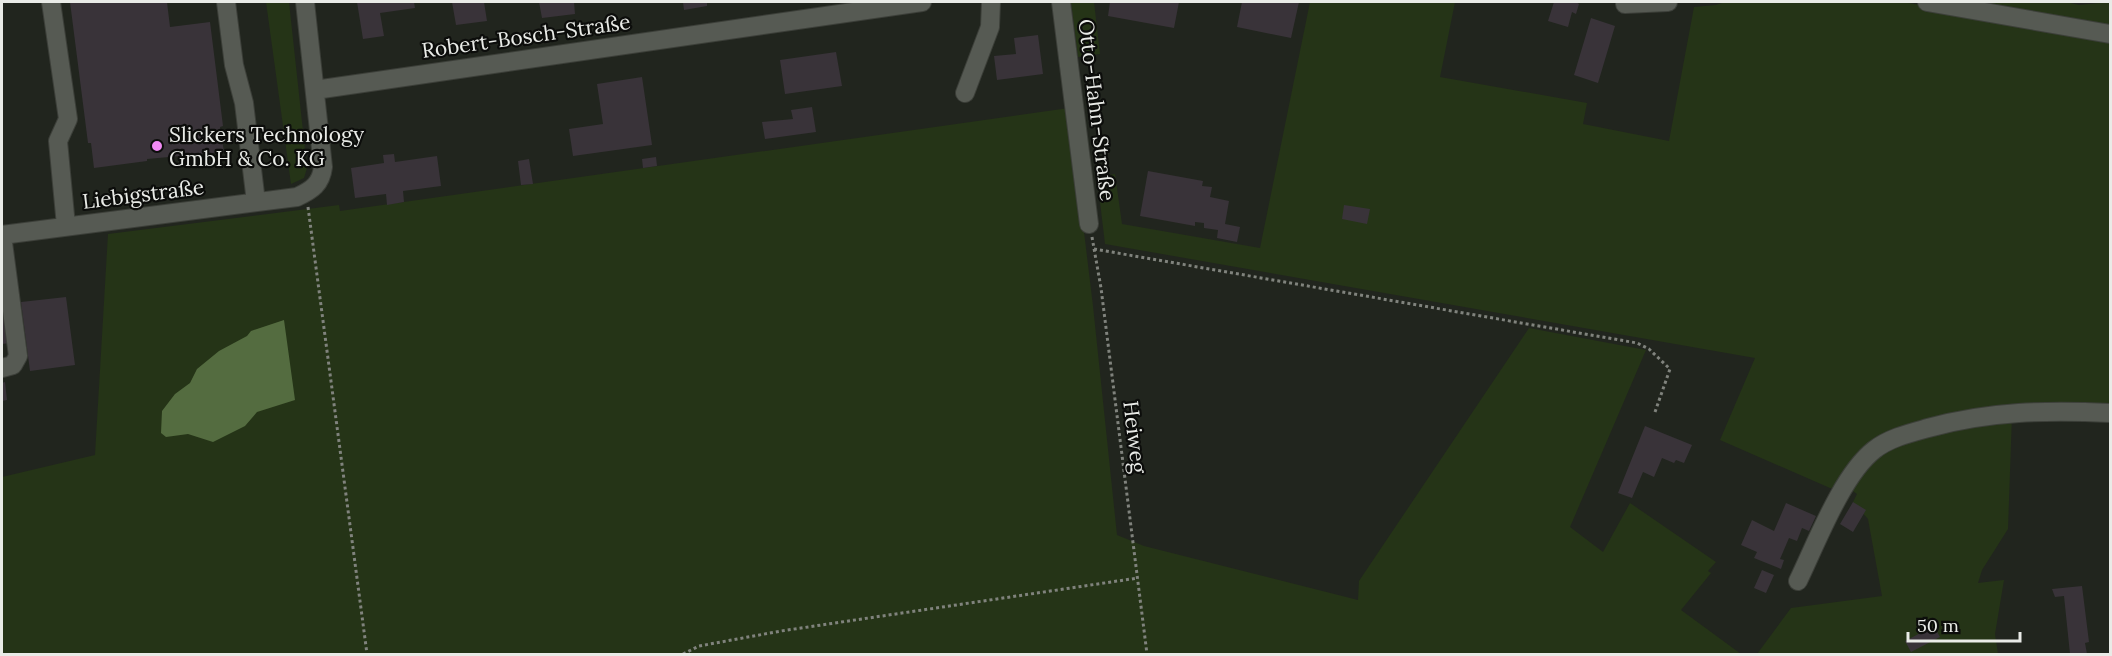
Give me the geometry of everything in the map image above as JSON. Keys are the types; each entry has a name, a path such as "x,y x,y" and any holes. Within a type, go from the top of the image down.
{"street":[{"path":"51,2 68,119 58,141 66,226"},
{"path":"226,2 234,65 244,103 256,202"},
{"path":"305,2 323,168 319,183 307,193"},
{"name":"Robert-Bosch-Straße","path":"315,90 922,2"},
{"path":"964,93 990,27 991,2"},
{"name":"Otto-Hahn-Straße","path":"1061,2 1089,224"},
{"path":"1625,4 1668,2"},
{"path":"1928,2 2110,34"},
{"name":"Liebigstraße","path":"2,235 297,197 307,193"},
{"path":"2,235 18,356 13,365 2,368"},
{"path":"1798,581 1825,523 1859,465 1874,450 1895,438 1967,417 1999,413 2050,411 2110,413"}],"path":[{"path":"307,193 367,654"},
{"name":"Heiweg","path":"1089,224 1147,654"},
{"path":"1094,249 1637,343 1649,349 1670,369 1655,412"},
{"path":"683,654 699,646 781,631 1138,578"}],"shaded area":[{"path":"266,2 289,2 307,168 304,178 291,184"},
{"path":"1071,2 1094,2 1100,54 1078,57"},
{"path":"1310,2 1455,2 1440,77 1587,103 1583,124 1669,141 1694,7 1725,2 1903,2 2110,38 2110,408 1898,431 1840,488 1830,488 1720,440 1755,358 1105,244 1097,177 1115,174 1122,224 1260,248"},
{"path":"1964,2 2066,2 2079,5 2110,2 2110,28"},
{"path":"1069,108 1117,535 1144,546 1358,600 1359,581 1529,328 1646,350 1570,527 1603,552 1630,503 1716,562 1708,571 1711,573 1681,610 1741,654 2,654 2,477 95,455 108,234 339,205 340,211"},
{"path":"284,320 295,400 257,412 245,426 213,442 188,434 166,437 161,433 162,411 175,394 190,383 197,369 219,351 247,336 251,331"},
{"path":"2012,415 2008,529 1982,570 1978,583 2004,580 1995,634 1998,654 1757,654 1791,608 1882,596 1868,519 1853,502 1857,494 1850,489 1867,464 1898,441"}],"building":[{"path":"70,2 167,2 170,27 210,22 224,152 147,159 147,161 94,168 91,143 88,143"},
{"path":"357,2 414,2 415,8 380,13 384,36 363,39"},
{"path":"452,2 484,2 487,21 456,25"},
{"path":"539,2 574,2 575,14 542,18"},
{"path":"683,2 707,2 707,6 684,10"},
{"path":"1110,2 1179,2 1174,28 1108,16"},
{"path":"1242,2 1299,2 1291,38 1237,27"},
{"path":"1554,2 1579,4 1576,14 1572,12 1568,27 1548,21"},
{"path":"1591,18 1615,26 1598,83 1574,75"},
{"path":"1038,35 1043,74 997,80 994,56 1016,54 1014,38"},
{"path":"836,52 842,86 785,94 780,60"},
{"path":"642,77 652,145 573,156 569,129 603,124 597,84"},
{"path":"812,107 816,132 765,139 762,122 793,119 791,110"},
{"path":"394,154 395,162 437,156 441,186 403,191 404,202 387,205 386,194 355,198 351,168 384,163 383,155"},
{"path":"656,157 657,166 643,168 642,159"},
{"path":"529,159 533,184 521,185 518,161"},
{"path":"1148,171 1203,181 1202,186 1212,187 1210,197 1229,201 1225,224 1240,227 1237,242 1217,238 1218,230 1204,228 1204,223 1195,222 1195,226 1140,216"},
{"path":"1344,205 1370,209 1367,224 1342,219"},
{"path":"2,293 10,343 2,344"},
{"path":"66,297 75,365 30,371 21,302"},
{"path":"5,382 7,400 2,401 2,383"},
{"path":"1645,426 1692,445 1684,463 1676,460 1674,463 1662,458 1654,477 1643,472 1632,498 1618,493"},
{"path":"1853,502 1866,510 1853,532 1840,524"},
{"path":"1786,503 1816,516 1809,531 1802,528 1797,541 1789,538 1780,559 1784,560 1781,569 1754,558 1757,552 1741,545 1752,520 1774,531"},
{"path":"1762,570 1774,575 1766,593 1754,588"},
{"path":"2082,586 2089,642 2085,643 2087,654 2070,654 2064,596 2055,597 2052,589"},
{"path":"1934,626 1940,637 1911,652 1905,641"}],"place":[{"name":"Slickers Technology GmbH & Co. KG","path":"157,146"}]}
